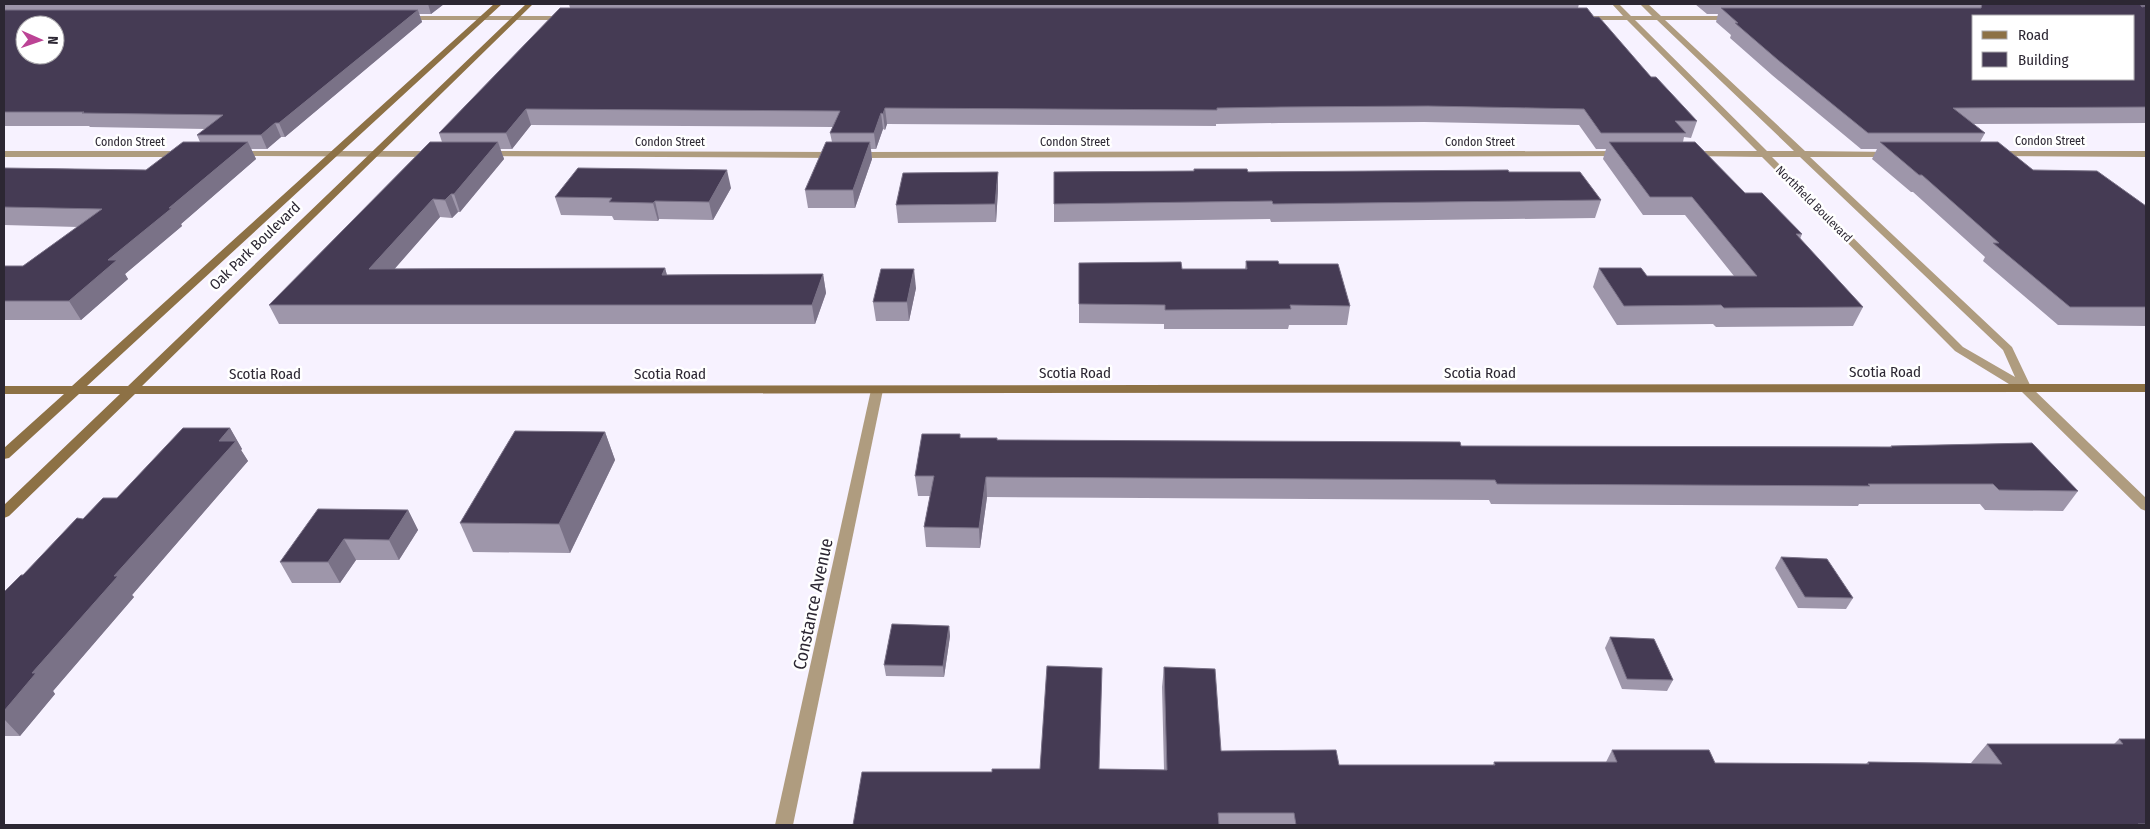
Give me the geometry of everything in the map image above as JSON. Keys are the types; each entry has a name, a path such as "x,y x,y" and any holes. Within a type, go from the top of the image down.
{"street":[{"name":"Oak Park Boulevard","path":"4,455 498,4"},
{"name":"Oak Park Boulevard","path":"4,513 530,4"},
{"name":"Northfield Boulevard","path":"1615,4 1959,349 2026,389 2146,506"},
{"name":"Northfield Boulevard","path":"1644,4 2008,349 2026,389"},
{"path":"400,18 579,18"},
{"path":"1571,18 1738,18"},
{"name":"Condon Street","path":"4,154 193,154"},
{"path":"223,154 444,154"},
{"name":"Condon Street","path":"473,154 1631,154"},
{"path":"1681,154 1896,154"},
{"name":"Condon Street","path":"1986,154 2146,154"},
{"name":"Scotia Road","path":"4,390 2146,388"},
{"name":"Constance Avenue","path":"784,825 878,390"}],"building":[{"path":"1982,4 2140,4 2142,7 2146,6 2146,107 1953,108 1985,133 1868,133 1778,60 1735,23 1738,23 1721,8 1981,8"},
{"path":"560,8 1587,8 1594,17 1599,17 1651,77 1656,77 1697,121 1675,121 1686,133 1601,133 1584,109 1428,106 1217,108 1217,110 885,108 883,114 881,113 874,133 830,133 840,111 526,109 506,133 439,133"},
{"path":"4,10 418,10 279,123 275,123 261,135 197,135 223,115 82,113 84,112 4,112"},
{"path":"183,142 248,142 108,260 117,260 69,301 4,301 4,266 23,266 102,209 4,207 4,168 146,170"},
{"path":"430,142 498,142 454,194 451,194 445,200 433,199 369,269 665,268 662,275 823,274 812,305 269,305"},
{"path":"826,142 870,142 853,190 805,190"},
{"path":"1609,142 1695,142 1745,193 1762,193 1802,234 1796,234 1863,307 1724,308 1721,305 1624,306 1599,268 1641,268 1647,276 1757,276 1692,197 1650,197"},
{"path":"1880,142 1998,142 2033,170 2097,171 2146,206 2146,307 2070,307 1993,243 1999,243 1922,175 1919,175"},
{"path":"578,168 727,170 709,202 609,202 612,198 555,197"},
{"path":"1194,169 1247,169 1248,172 1508,170 1509,172 1580,172 1601,200 1273,204 1272,201 1054,204 1054,172 1194,171"},
{"path":"998,172 995,204 896,205 903,173"},
{"path":"1246,261 1278,261 1279,264 1338,264 1350,306 1290,305 1291,309 1165,310 1165,305 1079,304 1079,263 1181,262 1182,269 1247,269"},
{"path":"881,269 914,269 907,302 873,302"},
{"path":"183,428 230,428 219,441 236,441 114,576 118,576 32,673 36,673 4,711 4,592 23,575 77,518 83,519 103,498 117,498"},
{"path":"515,431 605,432 559,524 460,523"},
{"path":"922,434 960,434 960,438 997,438 997,440 1460,442 1461,446 1892,447 2032,443 2078,491 1999,490 1993,484 1868,484 1870,486 1497,484 1495,480 986,477 979,528 924,527 934,476 915,476"},
{"path":"318,509 408,510 389,540 344,539 328,562 280,562"},
{"path":"1781,557 1827,559 1853,598 1805,597"},
{"path":"892,624 949,626 943,666 884,665"},
{"path":"1610,637 1654,639 1673,680 1627,679"},
{"path":"1047,666 1102,668 1099,769 1167,770 1164,667 1215,669 1221,751 1336,750 1339,765 1495,765 1494,762 1617,762 1612,750 1709,750 1715,763 1869,764 1868,762 2002,764 1987,744 2123,744 2119,739 2146,739 2146,824 1296,825 1294,813 1218,813 1219,825 853,825 862,772 992,772 992,769 1040,769"}]}
